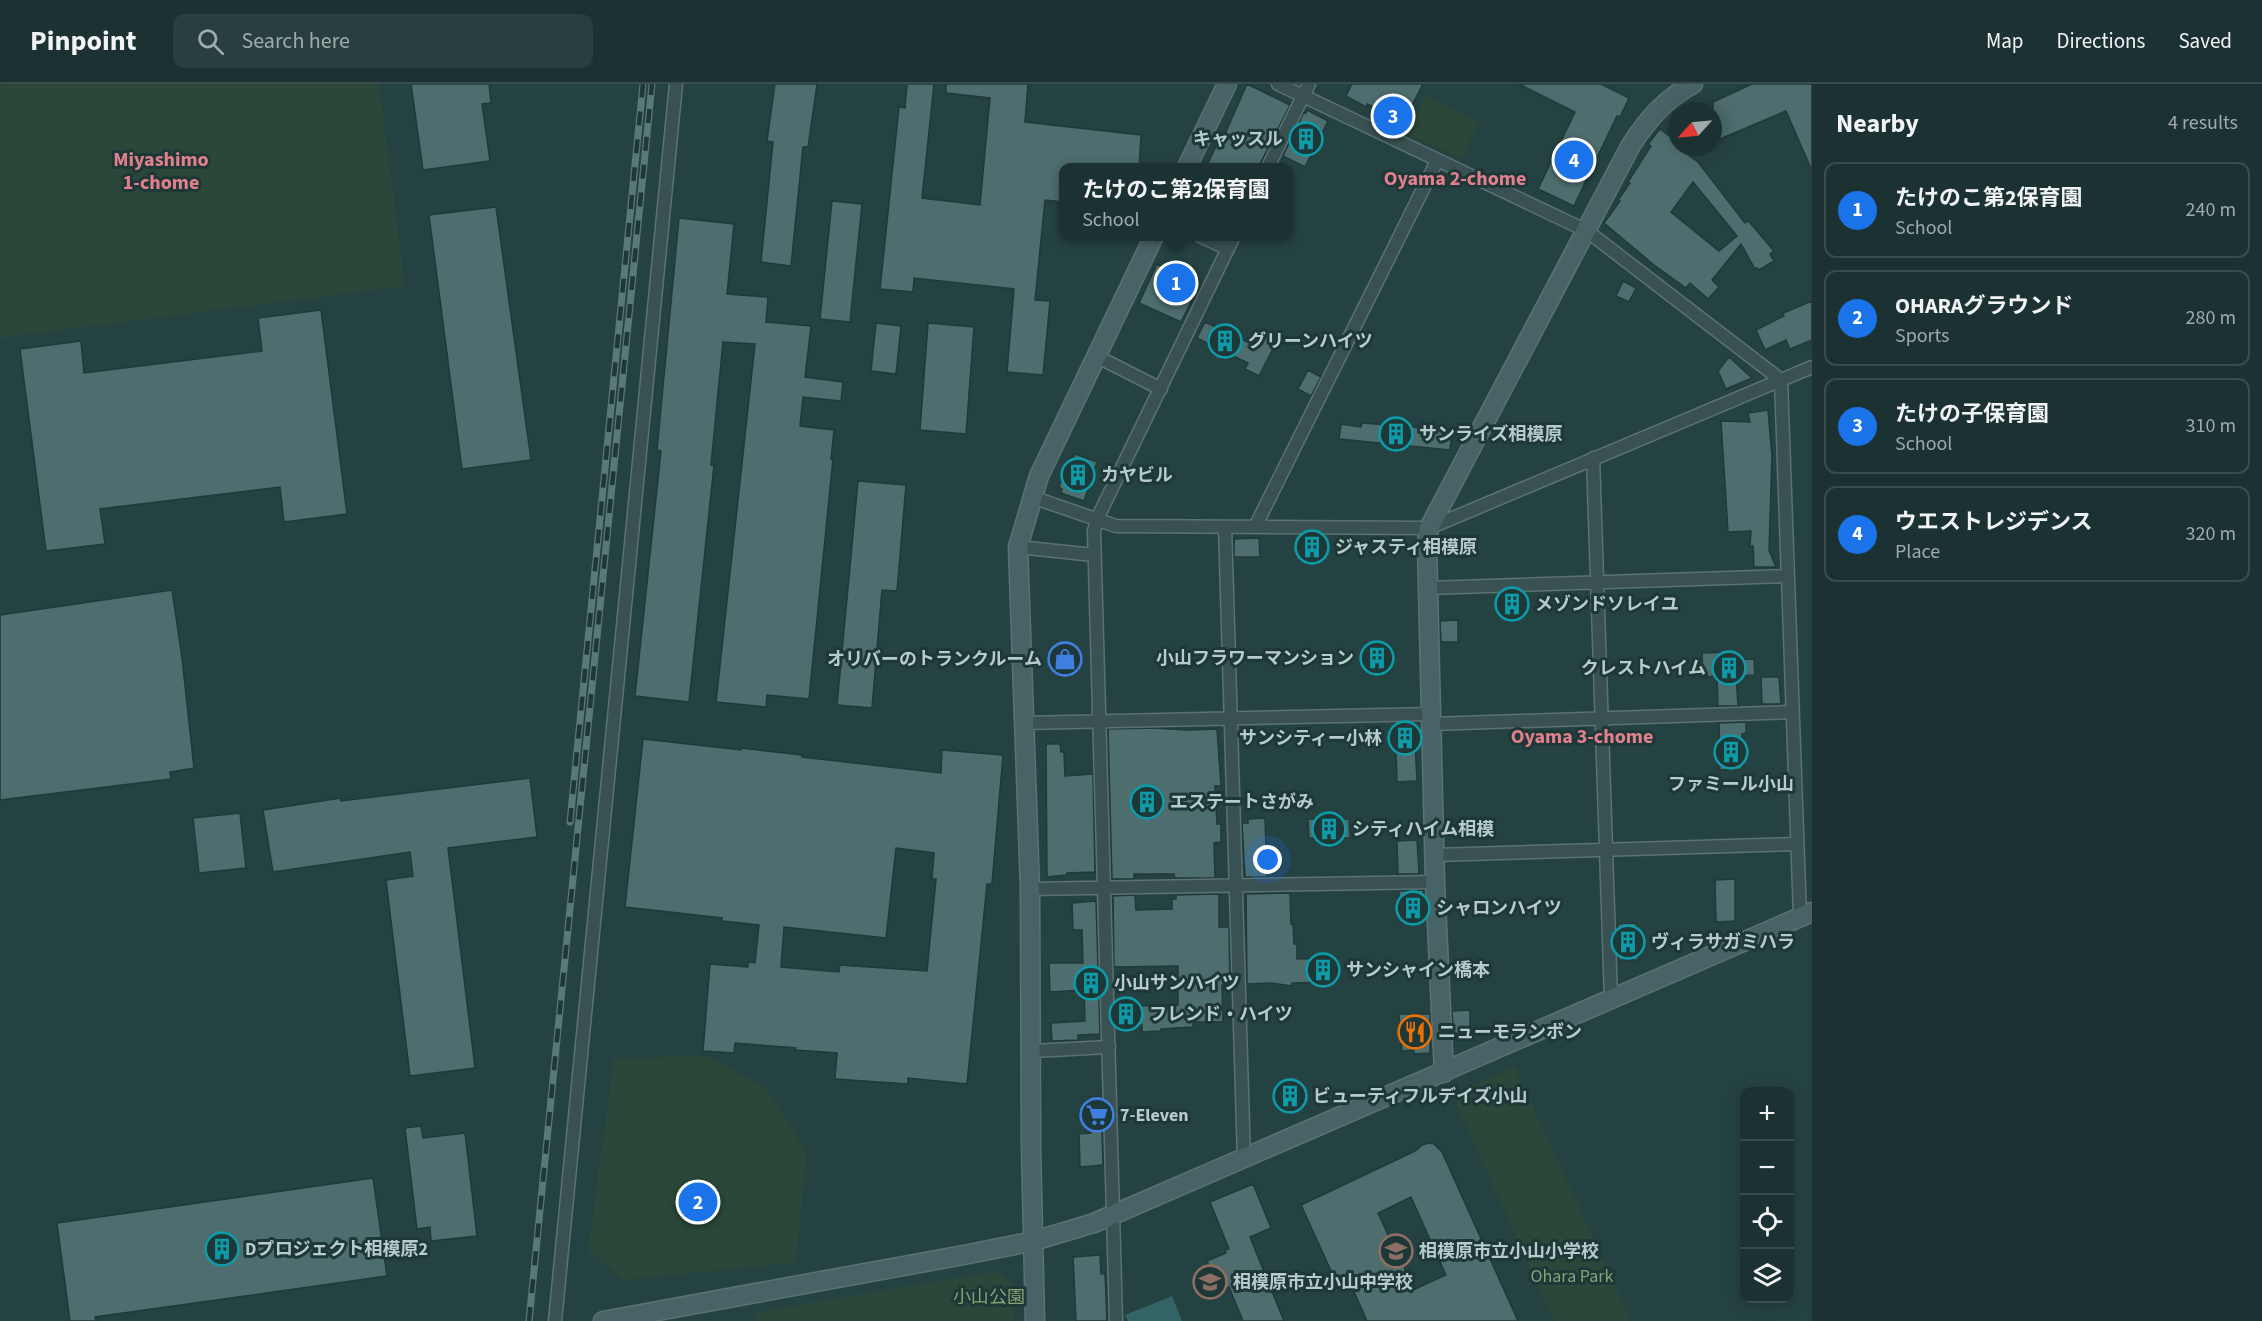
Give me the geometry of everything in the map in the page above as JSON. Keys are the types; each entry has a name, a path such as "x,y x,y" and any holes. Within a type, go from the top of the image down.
{"street":[{"path":"555,1321 676,84"},
{"path":"1189,163 1227,84"},
{"path":"1278,84 1587,231 1781,380"},
{"path":"1270,163 1309,84"},
{"path":"1444,1073 1435,882 1427,541 1429,528 1631,145 1665,102 1693,84"},
{"path":"1255,527 1437,161"},
{"path":"1035,1321 1030,1098 1032,1052 1030,889 1018,547 1039,476 1152,241"},
{"path":"1209,241 1228,249"},
{"path":"1116,1321 1094,531 1097,519 1232,241"},
{"path":"1096,356 1161,389"},
{"path":"1032,497 1116,526 1429,528 1812,367"},
{"path":"603,1321 1034,1241 1094,1223 1806,915 1797,844 1781,380"},
{"path":"1593,458 1611,1000"},
{"path":"1225,527 1244,1159"},
{"path":"1018,547 1094,555"},
{"path":"1428,588 1788,576"},
{"path":"1025,723 1229,718 1601,718 1792,712"},
{"path":"1435,855 1797,844"},
{"path":"1030,889 1435,882"},
{"path":"1032,1052 1109,1047"}],"green space":[{"path":"379,84 405,286 0,338 0,85"},
{"path":"1425,95 1477,121 1478,126 1461,159 1407,133"},
{"path":"708,1056 767,1089 807,1153 796,1263 624,1280 588,1250 614,1058"},
{"name":"Ohara Park","path":"1515,1067 1631,1321 1554,1321 1452,1094"},
{"name":"小山公園","path":"997,1271 1013,1283 1014,1321 755,1321 756,1312"}],"water":[{"path":"1172,1296 1182,1321 1128,1321 1125,1315"}],"building":[{"path":"411,84 489,84 491,103 482,104 490,161 423,170"},
{"path":"775,84 817,84 808,147 803,147 791,266 761,262 773,142 767,141"},
{"path":"907,84 934,84 922,198 980,205 990,98 946,93 946,84 1028,84 1025,122 1141,135 1139,163 1059,163 1059,201 1045,200 1035,300 1050,301 1043,375 1007,372 1014,289 914,278 913,292 880,289 899,107 905,108"},
{"path":"1247,84 1290,105 1261,163 1208,163 1218,142 1221,143"},
{"path":"1352,84 1423,84 1406,117 1388,108 1386,113 1367,104 1366,107 1346,96"},
{"path":"1519,84 1601,84 1629,98 1620,117 1617,116 1574,206 1538,189 1575,112"},
{"path":"1752,84 1812,84 1812,171 1786,111 1722,138 1722,102 1713,102"},
{"name":"キャッスル","path":"1307,110 1328,121 1305,167 1283,156"},
{"path":"1660,129 1668,135 1668,156 1690,156 1698,162 1745,223 1748,221 1774,251 1770,254 1774,261 1759,270 1755,269 1741,244 1712,280 1719,287 1708,299 1690,283 1686,288 1654,265 1604,223 1620,201 1618,200 1630,183 1628,182 1651,146 1648,144","holes":["1693,182 1737,236 1719,251 1671,212"]},
{"path":"832,201 862,204 850,322 820,319"},
{"path":"496,207 531,460 462,469 429,215"},
{"path":"679,218 734,224 727,294 768,297 766,322 811,326 805,377 843,382 841,401 803,397 800,426 834,430 809,699 767,695 766,707 716,702 755,344 723,342 711,465 714,465 689,702 635,696 661,451 657,450"},
{"path":"1157,264 1200,284 1181,322 1139,303"},
{"path":"1623,281 1636,288 1629,302 1616,296"},
{"path":"1812,301 1812,340 1790,349 1786,340 1765,350 1756,330 1784,316 1783,313"},
{"path":"321,310 347,514 284,522 280,487 100,509 105,544 46,551 20,349 81,341 84,373 262,351 258,318"},
{"path":"1205,322 1256,346 1262,334 1277,341 1259,376 1245,369 1248,363 1197,338"},
{"path":"876,323 901,326 896,374 871,371"},
{"path":"928,323 974,327 966,434 920,430"},
{"path":"1729,357 1752,378 1726,389 1718,371"},
{"path":"1308,370 1321,377 1311,396 1298,389"},
{"path":"1768,410 1772,456 1769,550 1776,567 1754,567 1753,546 1750,546 1751,531 1728,532 1721,421 1750,422 1748,413"},
{"name":"サンライズ相模原","path":"1362,423 1452,430 1450,450 1339,439 1341,424 1361,427"},
{"name":"カヤビル","path":"1075,454 1097,462 1084,501 1061,493 1062,489 1059,487 1069,458 1073,459"},
{"path":"858,481 906,485 897,591 882,590 872,708 837,705"},
{"path":"1259,538 1260,557 1234,557 1234,539"},
{"name":"ジャスティ相模原","path":"1299,538 1325,538 1326,556 1299,556"},
{"path":"172,590 194,768 170,772 171,779 0,800 0,615"},
{"name":"メゾンドソレイユ","path":"1522,593 1523,615 1502,616 1502,594"},
{"path":"1458,620 1458,642 1441,642 1440,621"},
{"name":"小山フラワーマンション","path":"1386,643 1388,673 1368,674 1366,644"},
{"name":"クレストハイム","path":"1732,652 1732,660 1754,659 1755,675 1736,676 1738,706 1718,706 1717,676 1703,677 1702,653"},
{"path":"1761,677 1779,677 1781,704 1762,704"},
{"name":"ファミール小山","path":"1746,722 1746,733 1742,734 1742,769 1720,770 1719,723"},
{"path":"1395,723 1414,723 1417,781 1397,782"},
{"path":"1108,729 1217,729 1221,786 1215,786 1217,824 1221,824 1221,842 1214,843 1215,878 1175,878 1174,874 1134,874 1134,879 1112,879"},
{"path":"643,739 741,750 741,748 941,773 942,750 1003,755 992,884 987,884 967,1084 908,1078 908,1084 835,1079 837,1053 735,1043 734,1053 703,1051 710,964 748,967 748,962 755,963 759,925 722,921 722,918 625,907","holes":["896,848 934,853 932,879 936,879 927,971 840,965 839,972 781,967 784,927 886,938"]},
{"path":"1046,744 1060,744 1061,752 1064,752 1065,776 1093,774 1095,872 1067,873 1067,875 1047,877"},
{"path":"530,778 537,837 448,848 475,1068 410,1076 386,880 413,876 410,852 273,872 263,810 341,798 341,801"},
{"path":"240,813 246,868 199,873 193,818"},
{"path":"1265,818 1267,877 1245,877 1242,823 1248,823 1248,819"},
{"name":"シティハイム相模","path":"1308,819 1349,819 1350,838 1309,838"},
{"path":"1417,840 1419,874 1398,874 1397,841"},
{"path":"1735,879 1735,921 1716,922 1715,880"},
{"name":"シャロンハイツ","path":"1423,890 1426,921 1399,922 1399,891"},
{"path":"1290,893 1291,924 1293,923 1294,944 1297,944 1297,959 1331,958 1333,982 1292,983 1292,986 1271,983 1247,984 1246,894"},
{"path":"1219,894 1219,927 1229,927 1230,984 1222,985 1223,1022 1193,1022 1193,1027 1142,1032 1142,1025 1116,1025 1115,1003 1137,1003 1137,1006 1178,1005 1178,966 1114,967 1113,896 1135,895 1136,910 1172,909 1172,899 1176,899 1176,895"},
{"path":"1096,901 1100,1034 1078,1035 1078,1040 1052,1041 1051,1023 1085,1021 1084,990 1050,992 1049,963 1083,963 1082,930 1073,930 1072,903"},
{"name":"ヴィラサガミハラ","path":"1636,923 1638,960 1619,960 1618,924"},
{"path":"1470,1010 1470,1036 1454,1036 1452,1011"},
{"name":"ニューモランボン","path":"1399,1014 1430,1014 1430,1053 1414,1054 1414,1050 1402,1051"},
{"name":"ビューティフルデイズ小山","path":"1304,1084 1305,1107 1277,1108 1276,1085"},
{"name":"7-Eleven","path":"1101,1096 1103,1165 1080,1167 1079,1134 1091,1133 1090,1097"},
{"path":"421,1126 423,1138 465,1133 477,1236 431,1241 430,1227 417,1229 405,1128"},
{"path":"1434,1144 1442,1152 1518,1321 1367,1321 1348,1278 1337,1284 1301,1205 1415,1151 1422,1145","holes":["1411,1197 1446,1275 1413,1290 1406,1275 1402,1257 1389,1237 1378,1213"]},
{"name":"Dプロジェクト相模原2","path":"373,1178 387,1276 95,1317 96,1321 70,1321 57,1223"},
{"path":"1253,1184 1271,1228 1250,1237 1284,1321 1243,1321 1229,1287 1219,1291 1207,1261 1226,1253 1225,1250 1229,1249 1210,1202"},
{"path":"1100,1255 1101,1274 1105,1273 1107,1321 1076,1321 1073,1257"}],"railway":[{"path":"570,822 643,84"},
{"path":"529,1321 652,84"}],"place":[{"name":"たけの子保育園","path":"1393,116"},
{"name":"キャッスル","path":"1306,139"},
{"name":"ウエストレジデンス","path":"1574,160"},
{"name":"たけのこ第2保育園","path":"1176,283"},
{"name":"グリーンハイツ","path":"1225,341"},
{"name":"サンライズ相模原","path":"1396,434"},
{"name":"カヤビル","path":"1078,475"},
{"name":"ジャスティ相模原","path":"1312,547"},
{"name":"メゾンドソレイユ","path":"1512,604"},
{"name":"小山フラワーマンション","path":"1377,658"},
{"name":"オリバーのトランクルーム","path":"1065,659"},
{"name":"クレストハイム","path":"1729,668"},
{"name":"サンシティー小林","path":"1405,738"},
{"name":"ファミール小山","path":"1731,752"},
{"name":"エステートさがみ","path":"1147,802"},
{"name":"シティハイム相模","path":"1329,829"},
{"name":"シャロンハイツ","path":"1413,908"},
{"name":"ヴィラサガミハラ","path":"1628,942"},
{"name":"サンシャイン橋本","path":"1323,970"},
{"name":"小山サンハイツ","path":"1091,983"},
{"name":"フレンド・ハイツ","path":"1126,1014"},
{"name":"ニューモランボン","path":"1415,1032"},
{"name":"ビューティフルデイズ小山","path":"1290,1096"},
{"name":"7-Eleven","path":"1097,1115"},
{"name":"OHARAグラウンド","path":"698,1202"},
{"name":"Dプロジェクト相模原2","path":"222,1249"},
{"name":"相模原市立小山小学校","path":"1396,1251"},
{"name":"相模原市立小山中学校","path":"1210,1282"}],"district":[{"name":"Miyashimo 1-chome","path":"161,172"},
{"name":"Oyama 2-chome","path":"1455,179"},
{"name":"Oyama 3-chome","path":"1582,737"}]}
